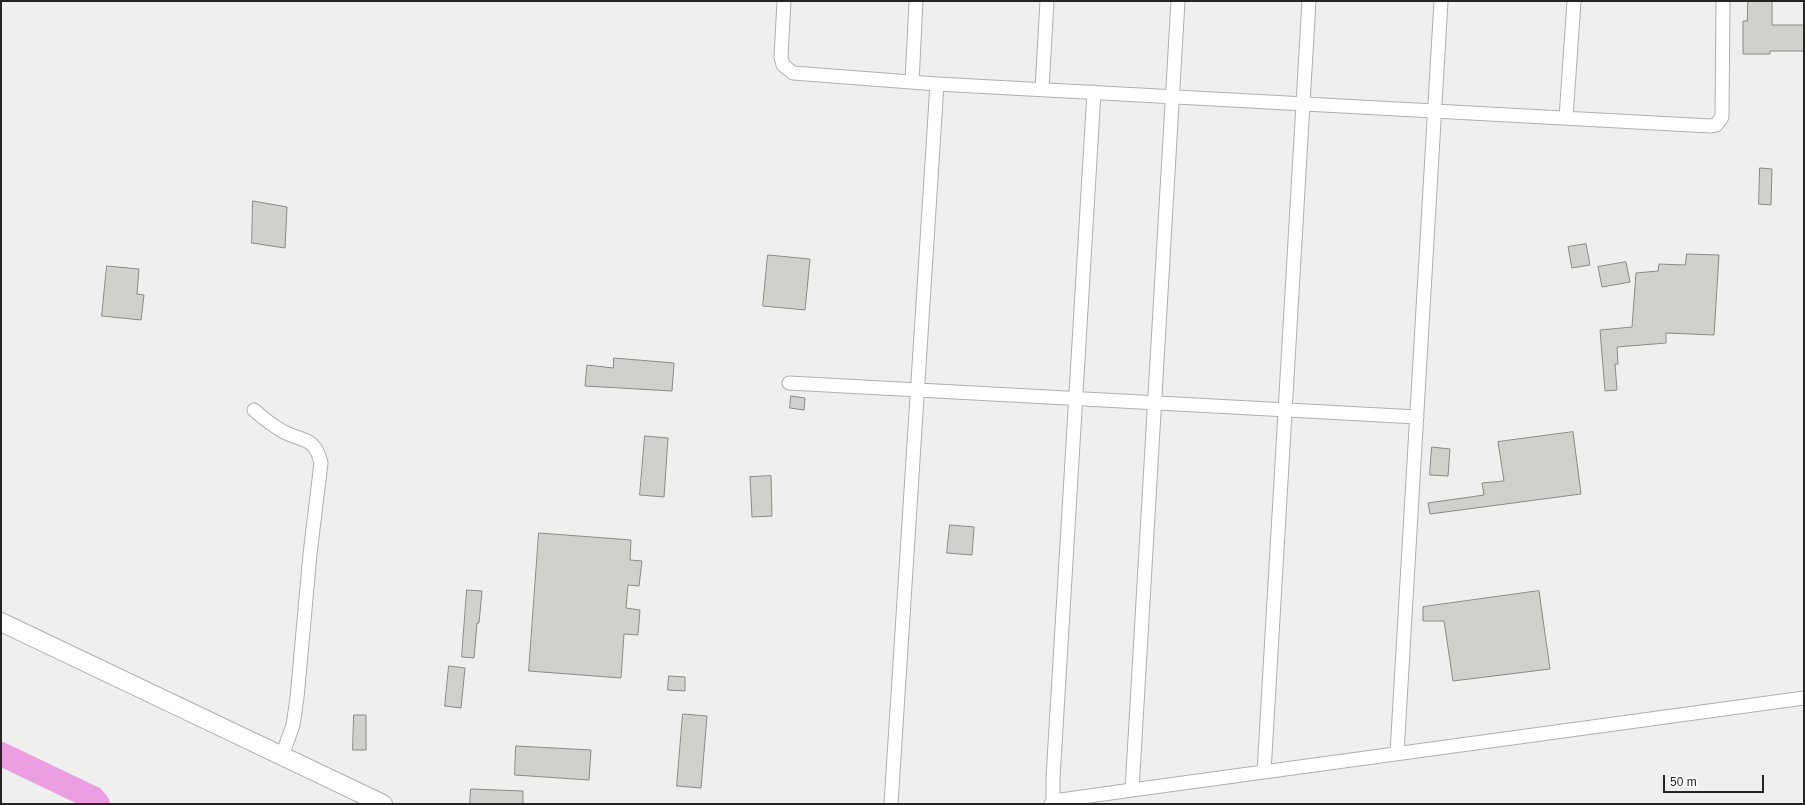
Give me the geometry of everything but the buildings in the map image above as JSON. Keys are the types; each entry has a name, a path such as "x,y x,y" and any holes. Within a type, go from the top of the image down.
{"street":[{"path":"784,1 781,57 783,65 788,71 937,84 1710,126 1716,125 1721,120 1722,114 1723,1"},
{"path":"912,82 916,1"},
{"path":"1042,89 1047,1"},
{"path":"1132,790 1178,1"},
{"path":"1264,772 1309,1"},
{"path":"1396,753 1441,1"},
{"path":"1566,118 1574,1"},
{"path":"892,804 937,84"},
{"path":"1094,92 1052,803 1132,790 1396,753 1804,698"},
{"path":"789,383 1417,417"},
{"path":"254,410 271,425 286,433 312,443 318,452 321,463 310,554 298,698 293,725 282,756"},
{"path":"1,622 383,804"}],"waterway":[{"path":"1,754 93,798 98,804"}]}
